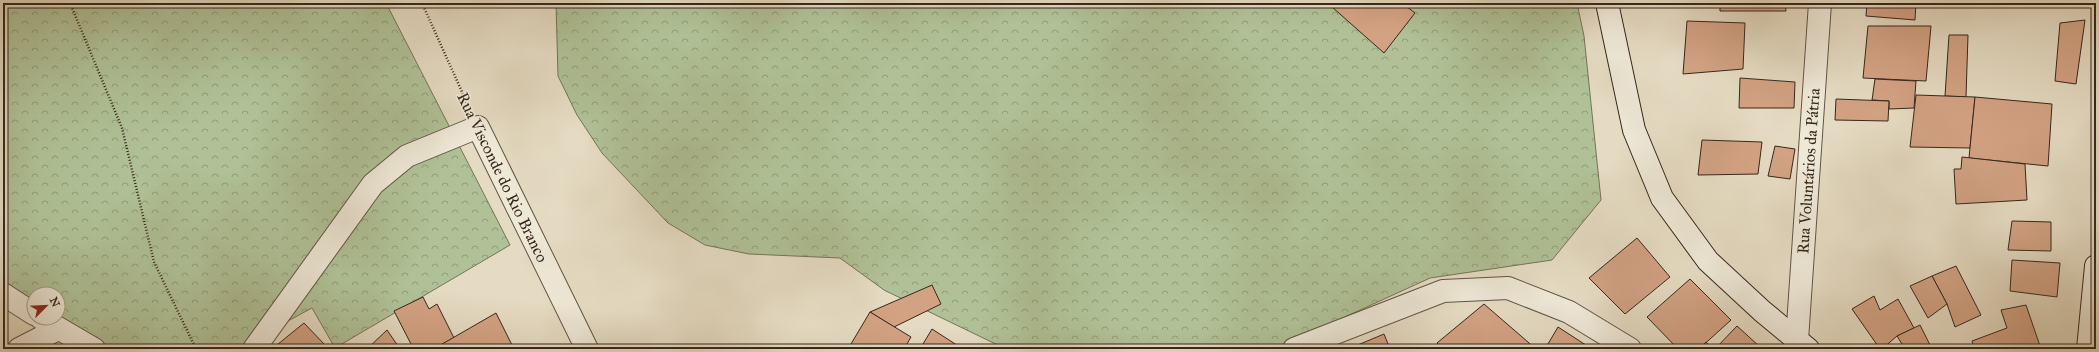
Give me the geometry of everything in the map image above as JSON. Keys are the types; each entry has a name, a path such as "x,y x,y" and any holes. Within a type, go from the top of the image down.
{"street":[{"path":"1607,3 1634,130 1662,198 1708,261 1762,311 1802,344"},
{"name":"Rua Voluntários da Pátria","path":"1802,344 1820,3"},
{"path":"254,349 373,184 407,156 478,127"},
{"name":"Rua Visconde do Rio Branco","path":"478,127 587,349"},
{"path":"2088,349 2096,266"},
{"path":"1294,349 1443,291 1508,288 1569,312 1630,349"},
{"path":"3,294 26,309"},
{"path":"20,349 47,326"},
{"path":"53,326 94,349"}],"path":[{"path":"70,3 122,128 154,262 196,349"},
{"name":"Rua Visconde do Rio Branco","path":"422,3 478,127"}],"green space":[{"path":"3,3 386,3 510,245 335,348 312,308 236,349 74,349 36,326 66,326 66,286 26,286 26,320 3,306"},
{"path":"556,3 1577,3 1584,36 1601,200 1552,260 1430,278 1275,349 1006,349 884,290 840,258 749,254 705,245 668,223 602,153 577,115 558,76"}],"building":[{"path":"1335,3 1402,3 1415,13 1384,53 1332,7"},
{"path":"1720,3 1785,3 1786,11 1720,11"},
{"path":"1867,3 1916,3 1915,20 1866,16"},
{"path":"2085,20 2076,84 2055,81 2060,23"},
{"path":"1687,21 1745,23 1743,69 1683,74"},
{"path":"1868,26 1931,26 1926,81 1863,78"},
{"path":"1949,35 1968,35 1966,97 1945,96"},
{"path":"1740,78 1795,82 1794,108 1739,108"},
{"path":"1875,79 1916,81 1914,108 1889,109 1889,101 1872,100"},
{"path":"1916,95 1975,97 1970,148 1910,147"},
{"path":"1975,97 2052,104 2048,166 1969,158"},
{"path":"1836,99 1889,101 1888,121 1835,120"},
{"path":"1702,140 1762,142 1758,174 1698,175"},
{"path":"1775,146 1795,149 1790,179 1768,176"},
{"path":"1962,157 2025,164 2027,200 1956,204 1954,169 1961,169"},
{"path":"2012,221 2051,222 2051,251 2008,250"},
{"path":"1637,238 1670,277 1625,314 1589,278"},
{"path":"2012,260 2060,263 2057,297 2010,291"},
{"path":"1956,266 1981,315 1955,327 1947,304 1932,276"},
{"path":"1932,276 1947,304 1928,318 1910,286"},
{"path":"1690,279 1731,320 1699,349 1678,349 1647,317"},
{"path":"932,285 941,304 894,327 870,312"},
{"path":"1874,296 1880,310 1898,299 1914,328 1897,336 1882,349 1880,349 1852,309"},
{"path":"423,297 429,309 437,304 454,338 433,349 404,349 412,346 394,311"},
{"path":"1484,304 1536,349 1443,349 1437,343"},
{"path":"2026,305 2041,349 1974,349 1972,341 2007,328 2001,310"},
{"path":"870,312 911,337 904,349 848,349"},
{"path":"496,313 514,349 438,349 437,347"},
{"path":"304,323 325,345 320,349 272,349"},
{"path":"1920,325 1932,349 1905,349 1897,336"},
{"path":"1737,326 1759,346 1756,349 1715,349"},
{"path":"1558,327 1592,349 1545,349"},
{"path":"932,329 963,349 920,349"},
{"path":"387,330 400,349 367,349"},
{"path":"1384,334 1390,349 1354,349 1353,347"},
{"path":"1706,342 1713,349 1699,349"}]}
